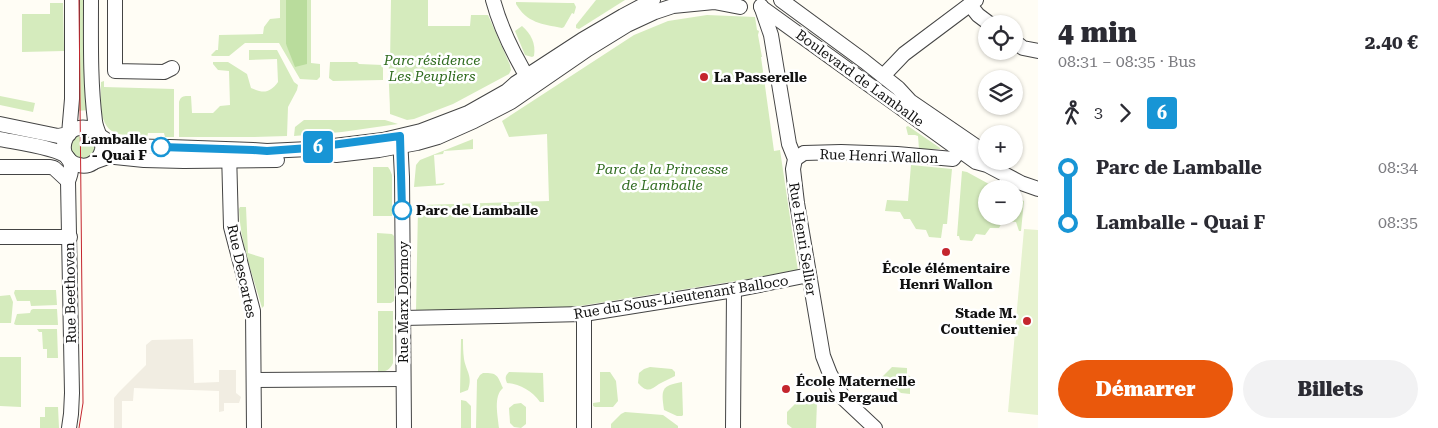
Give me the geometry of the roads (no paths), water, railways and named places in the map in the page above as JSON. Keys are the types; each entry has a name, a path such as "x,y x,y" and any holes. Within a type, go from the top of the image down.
{"street":[{"path":"68,158 64,151 64,145 68,134 72,99 72,0"},
{"path":"91,0 91,73 95,122 97,134 102,141 100,155 94,162"},
{"path":"115,0 115,71"},
{"path":"492,0 520,65 530,82"},
{"path":"0,124 58,136 68,134 80,127 90,128 110,142 120,144 282,160 374,151 400,141 417,144 474,121 512,102 530,82 582,40 653,0"},
{"name":"Boulevard de Lamballe","path":"781,0 884,76 910,101 964,145 976,162 987,165 1021,183 1038,189"},
{"path":"530,82 588,50 626,25 655,12 673,6 714,2 736,4 747,9 754,9 764,3"},
{"path":"884,76 904,54 973,2 978,16"},
{"name":"Boulevard de Lamballe","path":"764,3 964,145 978,150"},
{"name":"Rue Henri Sellier","path":"764,3 789,144 795,159 793,169 796,204 820,346 830,374 844,399 875,428"},
{"path":"1023,47 1036,51"},
{"path":"91,73 115,71 164,72 172,68"},
{"path":"0,138 56,150 80,166 86,166 115,156 152,160 229,155"},
{"name":"Rue Marx Dormoy","path":"400,141 404,428"},
{"name":"Rue Henri Wallon","path":"795,159 804,153 841,152 896,154 953,160 964,145"},
{"name":"Rue Descartes","path":"229,155 231,226 253,310 254,428"},
{"name":"Rue Beethoven","path":"68,158 71,169 68,182 72,393 69,428"},
{"path":"0,167 50,167 54,168 68,182"},
{"path":"1012,170 1022,177 1038,183"},
{"path":"0,237 70,238"},
{"name":"Rue du Sous-Lieutenant Balloco","path":"403,318 584,314 734,290 809,275"},
{"path":"734,290 734,428"},
{"path":"584,314 584,428"},
{"path":"254,380 403,380"}],"tram line":[{"path":"79,0 83,403 79,428"}],"place":[{"name":"La Passerelle","path":"704,77"},
{"name":"Lamballe - Quai F","path":"161,147"},
{"name":"Parc de Lamballe","path":"402,210"},
{"name":"École élémentaire Henri Wallon","path":"946,252"},
{"name":"Stade M. Couttenier","path":"1027,321"},
{"name":"École Maternelle Louis Pergaud","path":"786,389"}],"park label":[{"name":"Parc résidence Les Peupliers","path":"432,68"},
{"name":"Parc de la Princesse de Lamballe","path":"662,177"}]}
